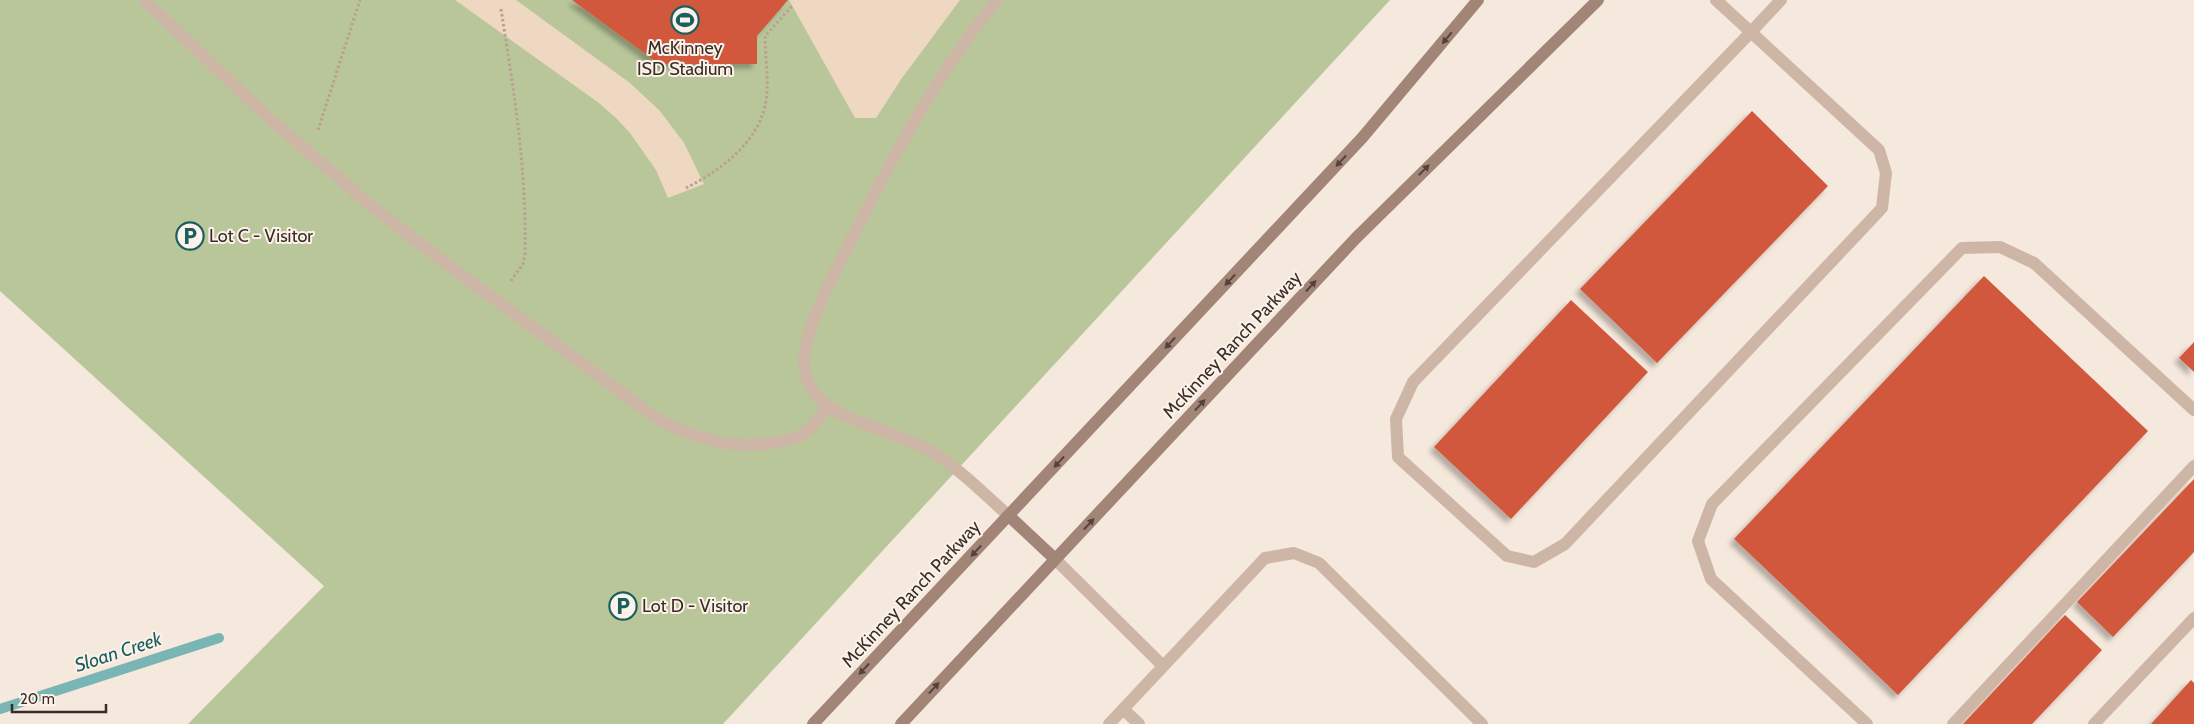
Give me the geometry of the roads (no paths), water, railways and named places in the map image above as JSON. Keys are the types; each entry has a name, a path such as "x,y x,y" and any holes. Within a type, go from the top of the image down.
{"main road":[{"name":"McKinney Ranch Parkway","path":"813,724 1362,138 1478,0"},
{"name":"McKinney Ranch Parkway","path":"901,724 1356,238 1598,0"},
{"path":"1009,516 1055,559"}],"street":[{"path":"144,0 183,39 370,205 496,301 659,420 687,434 707,440 730,445 753,446 795,438 811,427 829,406"},
{"path":"996,0 963,44 913,122 884,175 820,302 811,330 804,365 806,378 810,386 816,395 829,406 842,414 927,449 958,470 1009,516"},
{"path":"1716,0 1751,32 1879,150 1886,173 1882,208 1565,544 1534,562 1507,556 1398,457 1396,419 1412,382 1751,32 1781,0"},
{"path":"1867,724 1712,579 1698,541 1712,504 1962,248 2000,247 2034,263 2194,410"},
{"path":"1953,724 2194,466"},
{"path":"1109,724 1162,665 1265,558 1294,553 1319,563 1482,724"},
{"path":"1055,559 1162,665"},
{"path":"2094,724 2194,618"},
{"path":"1123,708 1139,724"}],"waterway":[{"name":"Sloan Creek","path":"0,709 219,638"}],"place":[{"name":"McKinney ISD Stadium","path":"685,20"},
{"name":"Lot C - Visitor","path":"190,236"},
{"name":"Lot D - Visitor","path":"623,606"}]}
